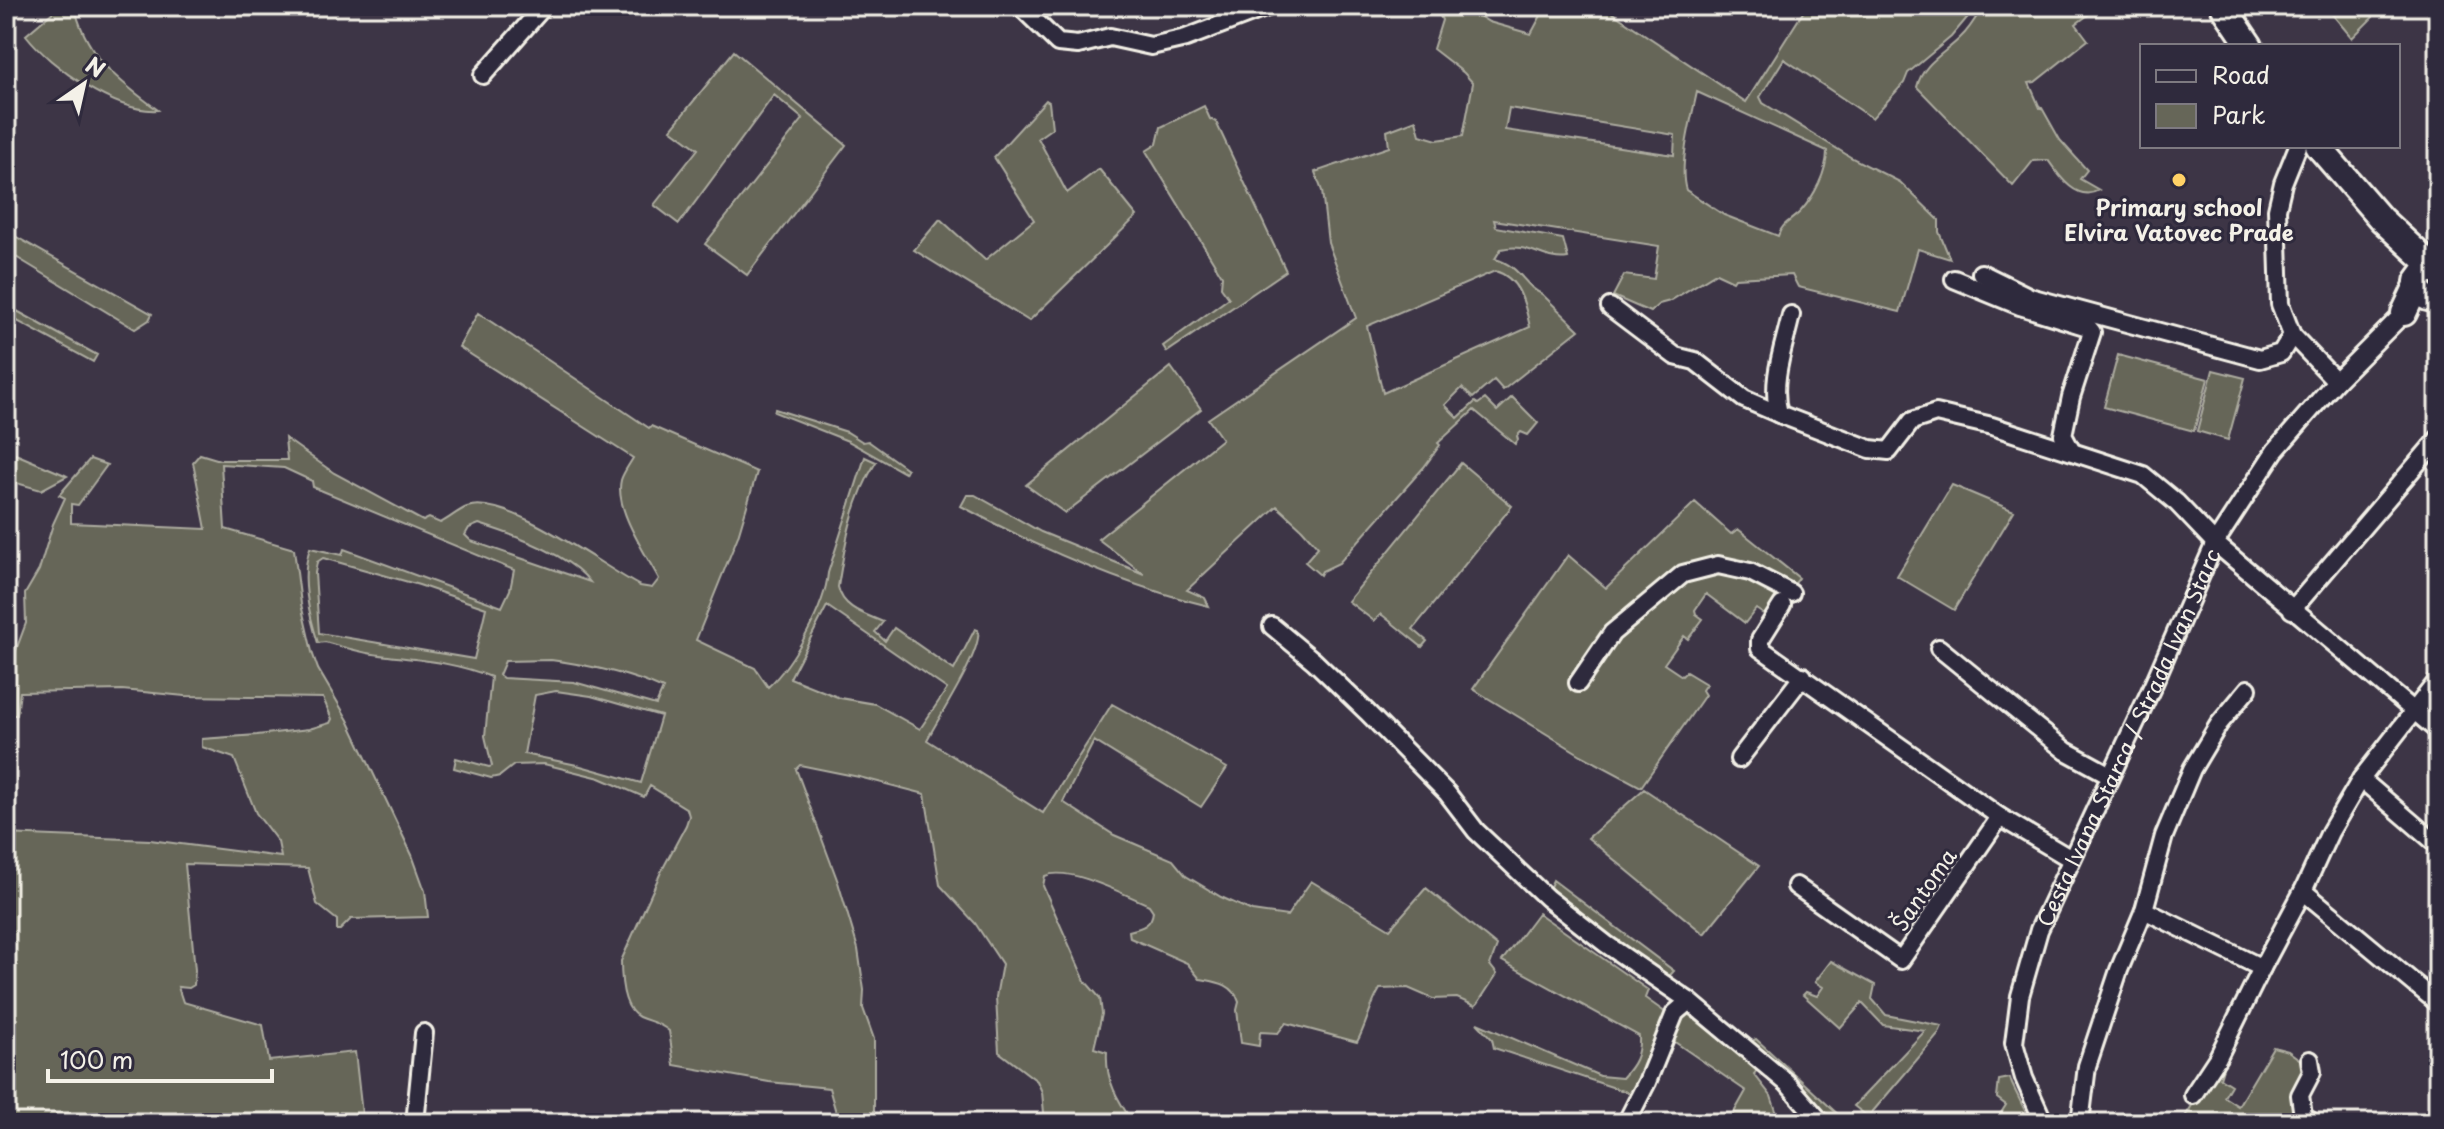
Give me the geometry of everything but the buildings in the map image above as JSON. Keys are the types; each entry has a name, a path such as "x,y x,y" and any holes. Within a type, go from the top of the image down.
{"street":[{"path":"483,75 544,6"},
{"path":"1020,6 1058,43 1078,45 1110,37 1151,46 1186,38 1270,6"},
{"path":"2223,6 2249,44"},
{"path":"2297,148 2283,183 2277,209 2280,304 2292,335 2336,381"},
{"path":"2320,148 2411,249 2430,283"},
{"path":"1981,273 2030,297 2260,359 2281,353 2292,335"},
{"path":"1954,279 2020,306 2088,327 2092,332 2071,397 2063,435 2071,450"},
{"name":"Cesta Ivana Starca / Strada Ivan Starc","path":"2044,1123 2024,1078 2014,1043 2020,996 2039,930 2215,543 2275,451 2336,381 2430,283"},
{"path":"1610,307 1675,356 1695,361 1744,399 1870,449 1889,451 1912,421 1936,413 1992,426 2143,475 2292,610 2438,731"},
{"path":"1779,414 1775,397 1791,315"},
{"path":"2292,610 2438,439"},
{"path":"1578,683 1612,633 1683,574 1718,565 1750,572 1787,599 1760,640 1760,648 2000,817 2071,859"},
{"path":"1272,626 1367,712 1447,793 1476,831 1547,898 1606,944 1689,1001 1787,1083 1822,1123"},
{"path":"1939,648 2066,751 2110,775"},
{"path":"1739,759 1803,676"},
{"path":"2193,1095 2218,1057 2330,832 2361,779 2438,680"},
{"path":"2080,1123 2087,1066 2119,970 2144,910 2164,836 2192,769 2219,724 2248,689"},
{"path":"2361,779 2438,845"},
{"name":"Šantoma","path":"1796,886 1901,960 2000,817"},
{"path":"2303,891 2438,1003"},
{"path":"2144,910 2262,968"},
{"path":"1626,1123 1647,1082 1675,1013 1689,1001"},
{"path":"415,1123 424,1033"},
{"path":"2310,1060 2312,1072 2300,1095 2303,1116 2313,1123"}],"green space":[{"path":"60,6 80,6 76,12 81,28 97,56 131,90 158,110 141,109 104,96 67,74 37,48 26,35"},
{"path":"1445,6 1463,6 1489,22 1531,34 1546,6 1602,6 1746,102 1807,6 1967,6 1972,12 1951,37 1908,73 1904,83 1872,118 1784,59 1760,97 1763,103 1852,158 1900,182 1939,220 1939,232 1950,259 1918,249 1900,312 1798,287 1792,275 1735,278 1733,281 1716,273 1650,312 1613,296 1624,275 1654,279 1659,246 1494,220 1496,227 1563,239 1568,258 1512,248 1501,249 1495,259 1517,271 1579,330 1503,390 1494,380 1473,398 1462,388 1445,405 1458,418 1475,402 1478,404 1485,399 1497,411 1512,397 1538,423 1528,435 1521,432 1515,444 1474,410 1438,443 1440,445 1424,467 1339,563 1320,575 1305,562 1318,547 1277,506 1187,590 1205,598 1209,606 1082,564 961,506 967,495 975,495 1041,532 1144,574 1098,539 1222,439 1208,419 1356,318 1328,243 1322,191 1315,172 1389,147 1387,131 1416,120 1420,135 1437,140 1463,136 1473,83 1433,49 1442,20 1440,16","holes":["1697,92 1827,151 1825,167 1815,192 1778,236 1724,215 1686,190 1684,168","1509,108 1675,135 1674,155 1505,130","1495,271 1516,286 1530,327 1383,393 1367,326"]},
{"path":"1983,6 1989,6 1997,14 2006,6 2100,6 2076,24 2088,40 2035,82 2029,83 2060,140 2087,170 2080,179 2099,190 2083,193 2069,186 2048,160 2033,161 2013,186 1917,87 1924,72 1964,35"},
{"path":"2339,6 2369,6 2367,9 2373,17 2352,38 2332,14"},
{"path":"734,51 846,145 747,275 705,244 803,119 774,95 679,224 654,205 698,149 671,129"},
{"path":"1046,100 1049,102 1052,128 1038,138 1067,193 1099,169 1137,216 1029,321 914,250 940,219 985,260 1034,220 994,157"},
{"path":"1204,106 1210,119 1216,122 1286,271 1167,352 1163,346 1229,298 1221,287 1222,276 1146,151 1157,144 1161,127"},
{"path":"6,231 152,314 149,320 135,329 6,251"},
{"path":"6,305 97,355 93,362 6,315"},
{"path":"478,313 649,428 651,426 757,472 738,536 696,640 755,668 768,687 788,664 821,602 865,457 876,462 855,507 847,538 838,587 845,601 856,610 883,622 875,632 885,641 894,628 954,670 975,629 978,630 974,653 927,740 1043,813 1112,704 1227,768 1201,807 1094,741 1063,802 1114,835 1173,860 1186,876 1252,911 1287,916 1311,881 1390,929 1426,888 1497,946 1490,965 1497,974 1475,1006 1457,998 1433,999 1408,988 1380,989 1357,1042 1286,1023 1278,1033 1260,1032 1259,1046 1241,1043 1239,1002 1233,991 1223,984 1200,979 1187,963 1130,938 1129,931 1151,920 1153,911 1149,905 1068,874 1045,876 1043,886 1085,981 1100,998 1102,1014 1094,1048 1107,1052 1110,1081 1133,1123 1045,1123 1042,1092 1037,1081 999,1052 996,997 1002,964 975,923 940,885 925,794 800,765 796,769 838,882 858,949 864,990 863,1008 874,1039 874,1123 839,1123 829,1088 769,1082 674,1065 669,1031 639,1017 629,1007 621,961 686,825 689,816 687,809 650,786 644,797 600,778 544,764 514,765 500,776 491,778 454,768 456,758 492,766 485,736 491,677 450,665 318,643 306,583 310,548 342,555 344,549 502,607 514,570 313,487 312,481 284,468 221,464 225,529 294,549 301,604 318,669 348,720 412,855 425,891 428,917 351,919 337,930 337,920 317,904 308,868 185,864 195,970 194,985 178,987 183,1002 263,1025 269,1061 355,1052 363,1123 260,1123 259,1119 239,1117 238,1123 185,1123 184,1117 172,1119 172,1123 6,1123 6,834 150,840 281,857 278,842 256,813 234,758 202,747 202,739 309,729 330,723 332,719 323,698 185,696 122,690 20,692 17,715 6,715 6,677 26,623 25,594 39,570 53,524 65,498 59,495 90,459 107,465 78,505 71,504 71,523 206,529 193,462 200,454 220,460 287,460 285,438 334,473 423,521 429,518 440,523 467,507 484,506 506,511 555,534 640,586 652,588 659,579 632,531 622,504 621,480 633,458 459,347","holes":["479,524 555,554 590,582 471,541 465,535 469,528","323,558 486,608 474,659 319,633 317,562","827,606 947,689 920,729 875,704 840,698 790,678","551,660 608,670 663,689 656,705 574,682 503,678 499,675 505,661","556,691 591,696 661,716 641,783 524,754 535,695"]},
{"path":"2118,355 2208,379 2194,431 2104,407"},
{"path":"1171,367 1201,409 1065,513 1026,485"},
{"path":"2213,370 2245,378 2228,440 2197,431"},
{"path":"775,409 847,432 863,442 868,441 907,469 905,473 848,441 774,412"},
{"path":"6,450 67,476 41,490 6,480"},
{"path":"1461,463 1512,506 1413,629 1427,641 1422,647 1381,614 1374,621 1348,601"},
{"path":"1952,485 2014,511 1954,610 1897,576"},
{"path":"1695,502 1731,534 1738,529 1799,578 1769,618 1756,609 1745,623 1706,594 1695,610 1703,619 1688,639 1684,636 1664,664 1682,676 1686,672 1706,684 1702,690 1705,695 1641,787 1581,755 1473,689 1568,555 1606,588"},
{"path":"1644,789 1759,866 1704,934 1588,838"},
{"path":"1553,880 1674,971 1665,981 1547,893"},
{"path":"1538,913 1648,990 1645,998 1669,1015 1636,1095 1494,1048 1492,1039 1477,1023 1600,1076 1622,1078 1633,1064 1639,1036 1502,961"},
{"path":"1831,961 1875,985 1872,999 1886,1015 1942,1026 1938,1035 1868,1117 1854,1106 1925,1031 1883,1025 1862,1003 1840,1028 1803,995 1806,992 1817,996 1823,987 1815,982"},
{"path":"1685,1012 1758,1069 1754,1074 1771,1096 1780,1123 1728,1123 1746,1091 1669,1038"},
{"path":"1756,1039 1842,1118 1848,1114 1855,1123 1828,1123 1743,1045"},
{"path":"2273,1047 2288,1051 2313,1069 2303,1089 2308,1123 2181,1123 2218,1064 2223,1068 2220,1078 2231,1085 2224,1097 2238,1106"},
{"path":"2010,1078 2031,1123 2002,1123 1997,1119 2006,1105 1997,1098 1999,1080"}],"place":[{"name":"Primary school Elvira Vatovec Prade","path":"2179,180"}]}
